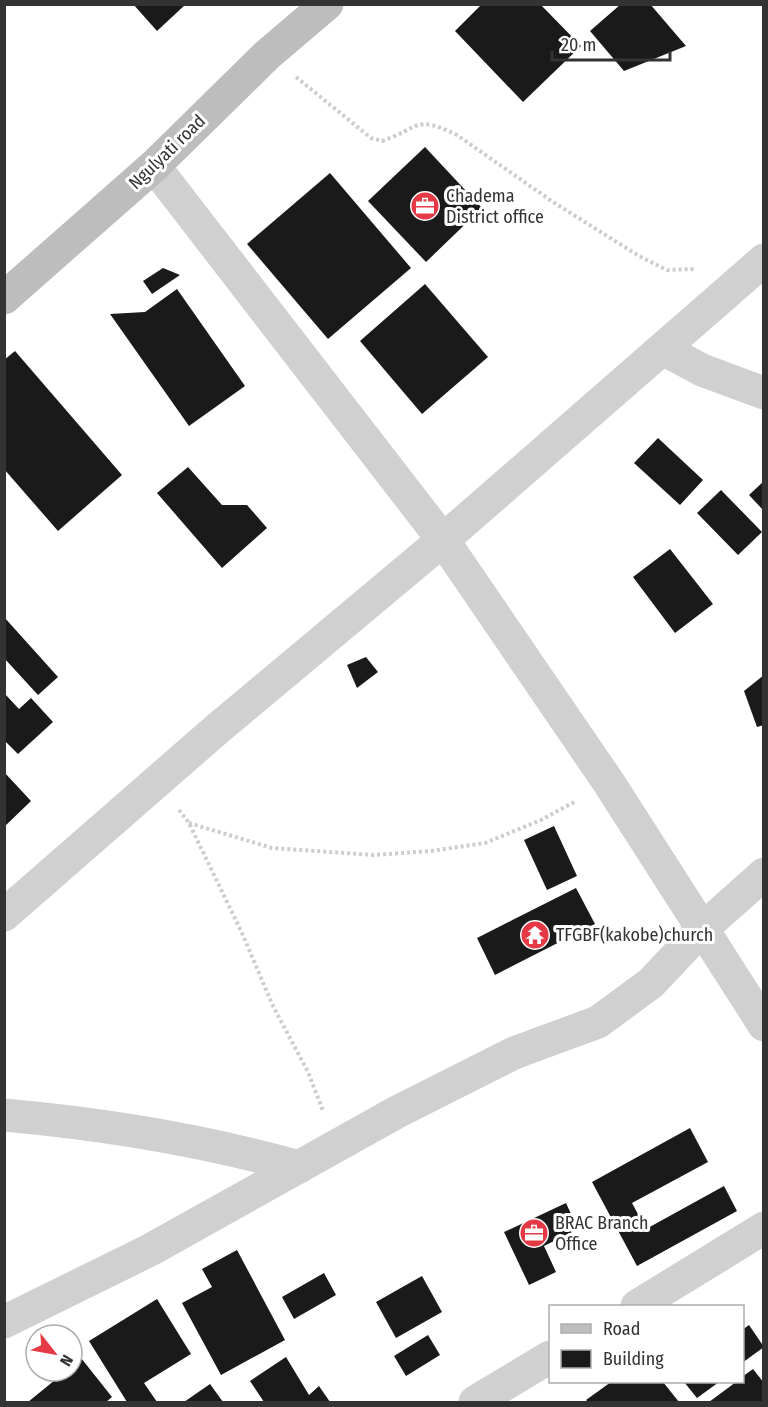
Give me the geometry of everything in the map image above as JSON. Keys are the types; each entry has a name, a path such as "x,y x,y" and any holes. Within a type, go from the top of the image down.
{"main road":[{"name":"Ngulyati road","path":"4,298 154,166 267,55 327,4"}],"street":[{"path":"154,166 443,540 609,783 700,930 764,1025"},
{"path":"4,915 443,540 756,267"},
{"path":"663,350 702,370 764,393"},
{"path":"4,1322 150,1250 336,1145 514,1053 598,1022 651,983 700,930 764,874"},
{"path":"4,1115 76,1121 227,1147 299,1167"},
{"path":"639,1305 764,1228"},
{"path":"475,1402 549,1359"}],"path":[{"path":"267,55 371,138 382,141 406,128 424,123 441,127 458,135 553,202 667,270 756,267"},
{"path":"156,783 189,823 242,933 273,1006 308,1072 336,1145"},
{"path":"189,823 272,848 374,855 431,851 485,843 542,820 609,783"}],"building":[{"path":"133,4 186,4 157,31"},
{"path":"482,4 540,4 581,46 523,102 455,31"},
{"path":"621,4 650,4 686,46 624,71 590,31"},
{"path":"425,147 482,208 426,262 368,201"},
{"path":"330,173 411,268 328,339 247,244"},
{"path":"163,268 180,275 152,294 143,281"},
{"path":"425,284 488,357 422,414 360,341"},
{"path":"177,289 245,386 189,426 110,314 145,312"},
{"path":"15,351 122,475 58,531 4,469 4,360"},
{"path":"658,438 703,480 680,505 634,463"},
{"path":"188,467 222,505 247,505 267,528 222,568 157,493"},
{"path":"764,481 764,511 749,495"},
{"path":"721,490 762,532 738,555 697,513"},
{"path":"670,549 713,604 675,633 633,577"},
{"path":"4,617 58,677 38,695 4,658"},
{"path":"366,657 378,672 357,688 347,665"},
{"path":"764,675 764,725 757,727 744,691"},
{"path":"4,693 19,709 31,698 53,722 18,754 4,740"},
{"path":"4,772 31,801 4,827"},
{"path":"554,826 577,876 547,890 524,840"},
{"path":"576,888 595,924 495,975 477,938"},
{"path":"690,1128 708,1162 632,1203 646,1229 724,1186 737,1211 637,1266 592,1182"},
{"path":"566,1203 578,1229 544,1246 556,1272 529,1285 504,1232"},
{"path":"237,1250 285,1340 221,1375 182,1303 212,1287 202,1269"},
{"path":"324,1273 336,1295 294,1319 282,1297"},
{"path":"422,1276 442,1312 396,1338 376,1302"},
{"path":"157,1299 191,1354 144,1383 157,1402 127,1402 89,1341"},
{"path":"749,1325 764,1347 744,1362 744,1329"},
{"path":"428,1335 440,1355 406,1376 394,1356"},
{"path":"286,1357 309,1395 319,1386 330,1402 264,1402 250,1381"},
{"path":"84,1362 112,1397 106,1402 28,1402 51,1383 84,1383"},
{"path":"753,1369 764,1383 764,1402 709,1402 735,1383 744,1383 744,1376"},
{"path":"610,1383 664,1383 679,1402 588,1402 586,1400"},
{"path":"685,1383 718,1383 697,1398"},
{"path":"210,1384 223,1402 184,1402"}],"place":[{"name":"Chadema District office","path":"425,206"},
{"name":"TFGBF(kakobe)church","path":"535,935"},
{"name":"BRAC Branch Office","path":"534,1233"}]}
